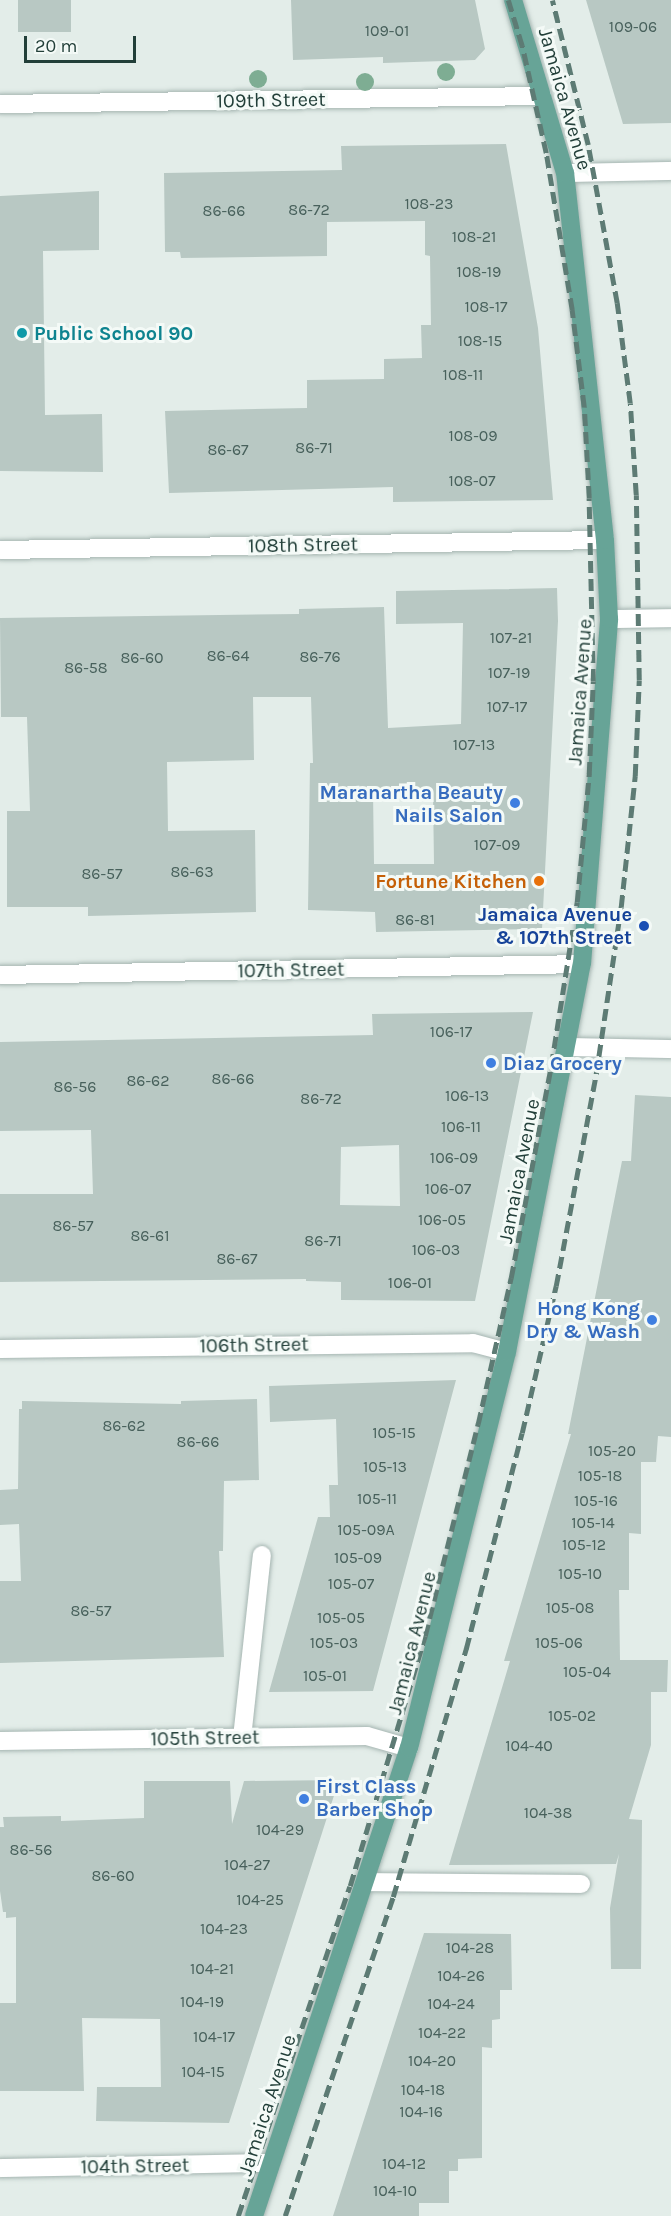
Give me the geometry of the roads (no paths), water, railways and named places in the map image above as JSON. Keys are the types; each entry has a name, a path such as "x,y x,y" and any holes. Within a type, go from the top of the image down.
{"main road":[{"name":"Jamaica Avenue","path":"254,2216 409,1748 507,1352 582,964 609,619 605,540 565,173 513,0"}],"street":[{"name":"109th Street","path":"0,104 542,96"},
{"path":"565,173 671,171"},
{"name":"108th Street","path":"0,550 605,540"},
{"path":"609,619 671,618"},
{"name":"107th Street","path":"0,975 582,964"},
{"path":"566,1047 671,1049"},
{"name":"106th Street","path":"0,1349 473,1342 507,1352"},
{"path":"242,1738 262,1555"},
{"name":"105th Street","path":"0,1742 367,1736 409,1748"},
{"path":"365,1882 581,1884"},
{"name":"104th Street","path":"0,2168 271,2163"}],"railway":[{"path":"238,2216 350,1886 425,1636 478,1424 511,1278 551,1066 577,902 589,774 593,681 589,498 584,407 572,310 546,153 522,46 508,0"},
{"path":"285,2216 393,1897 466,1649 522,1433 556,1286 596,1074 621,907 635,776 639,680 636,495 630,403 617,303 588,145 552,0"}],"place":[{"name":"Public School 90","path":"22,333"},
{"name":"Maranartha Beauty Nails Salon","path":"515,803"},
{"name":"Fortune Kitchen","path":"539,881"},
{"name":"Jamaica Avenue & 107th Street","path":"644,926"},
{"name":"Diaz Grocery","path":"491,1063"},
{"name":"Hong Kong Dry & Wash","path":"652,1320"},
{"name":"First Class Barber Shop","path":"304,1799"}]}
